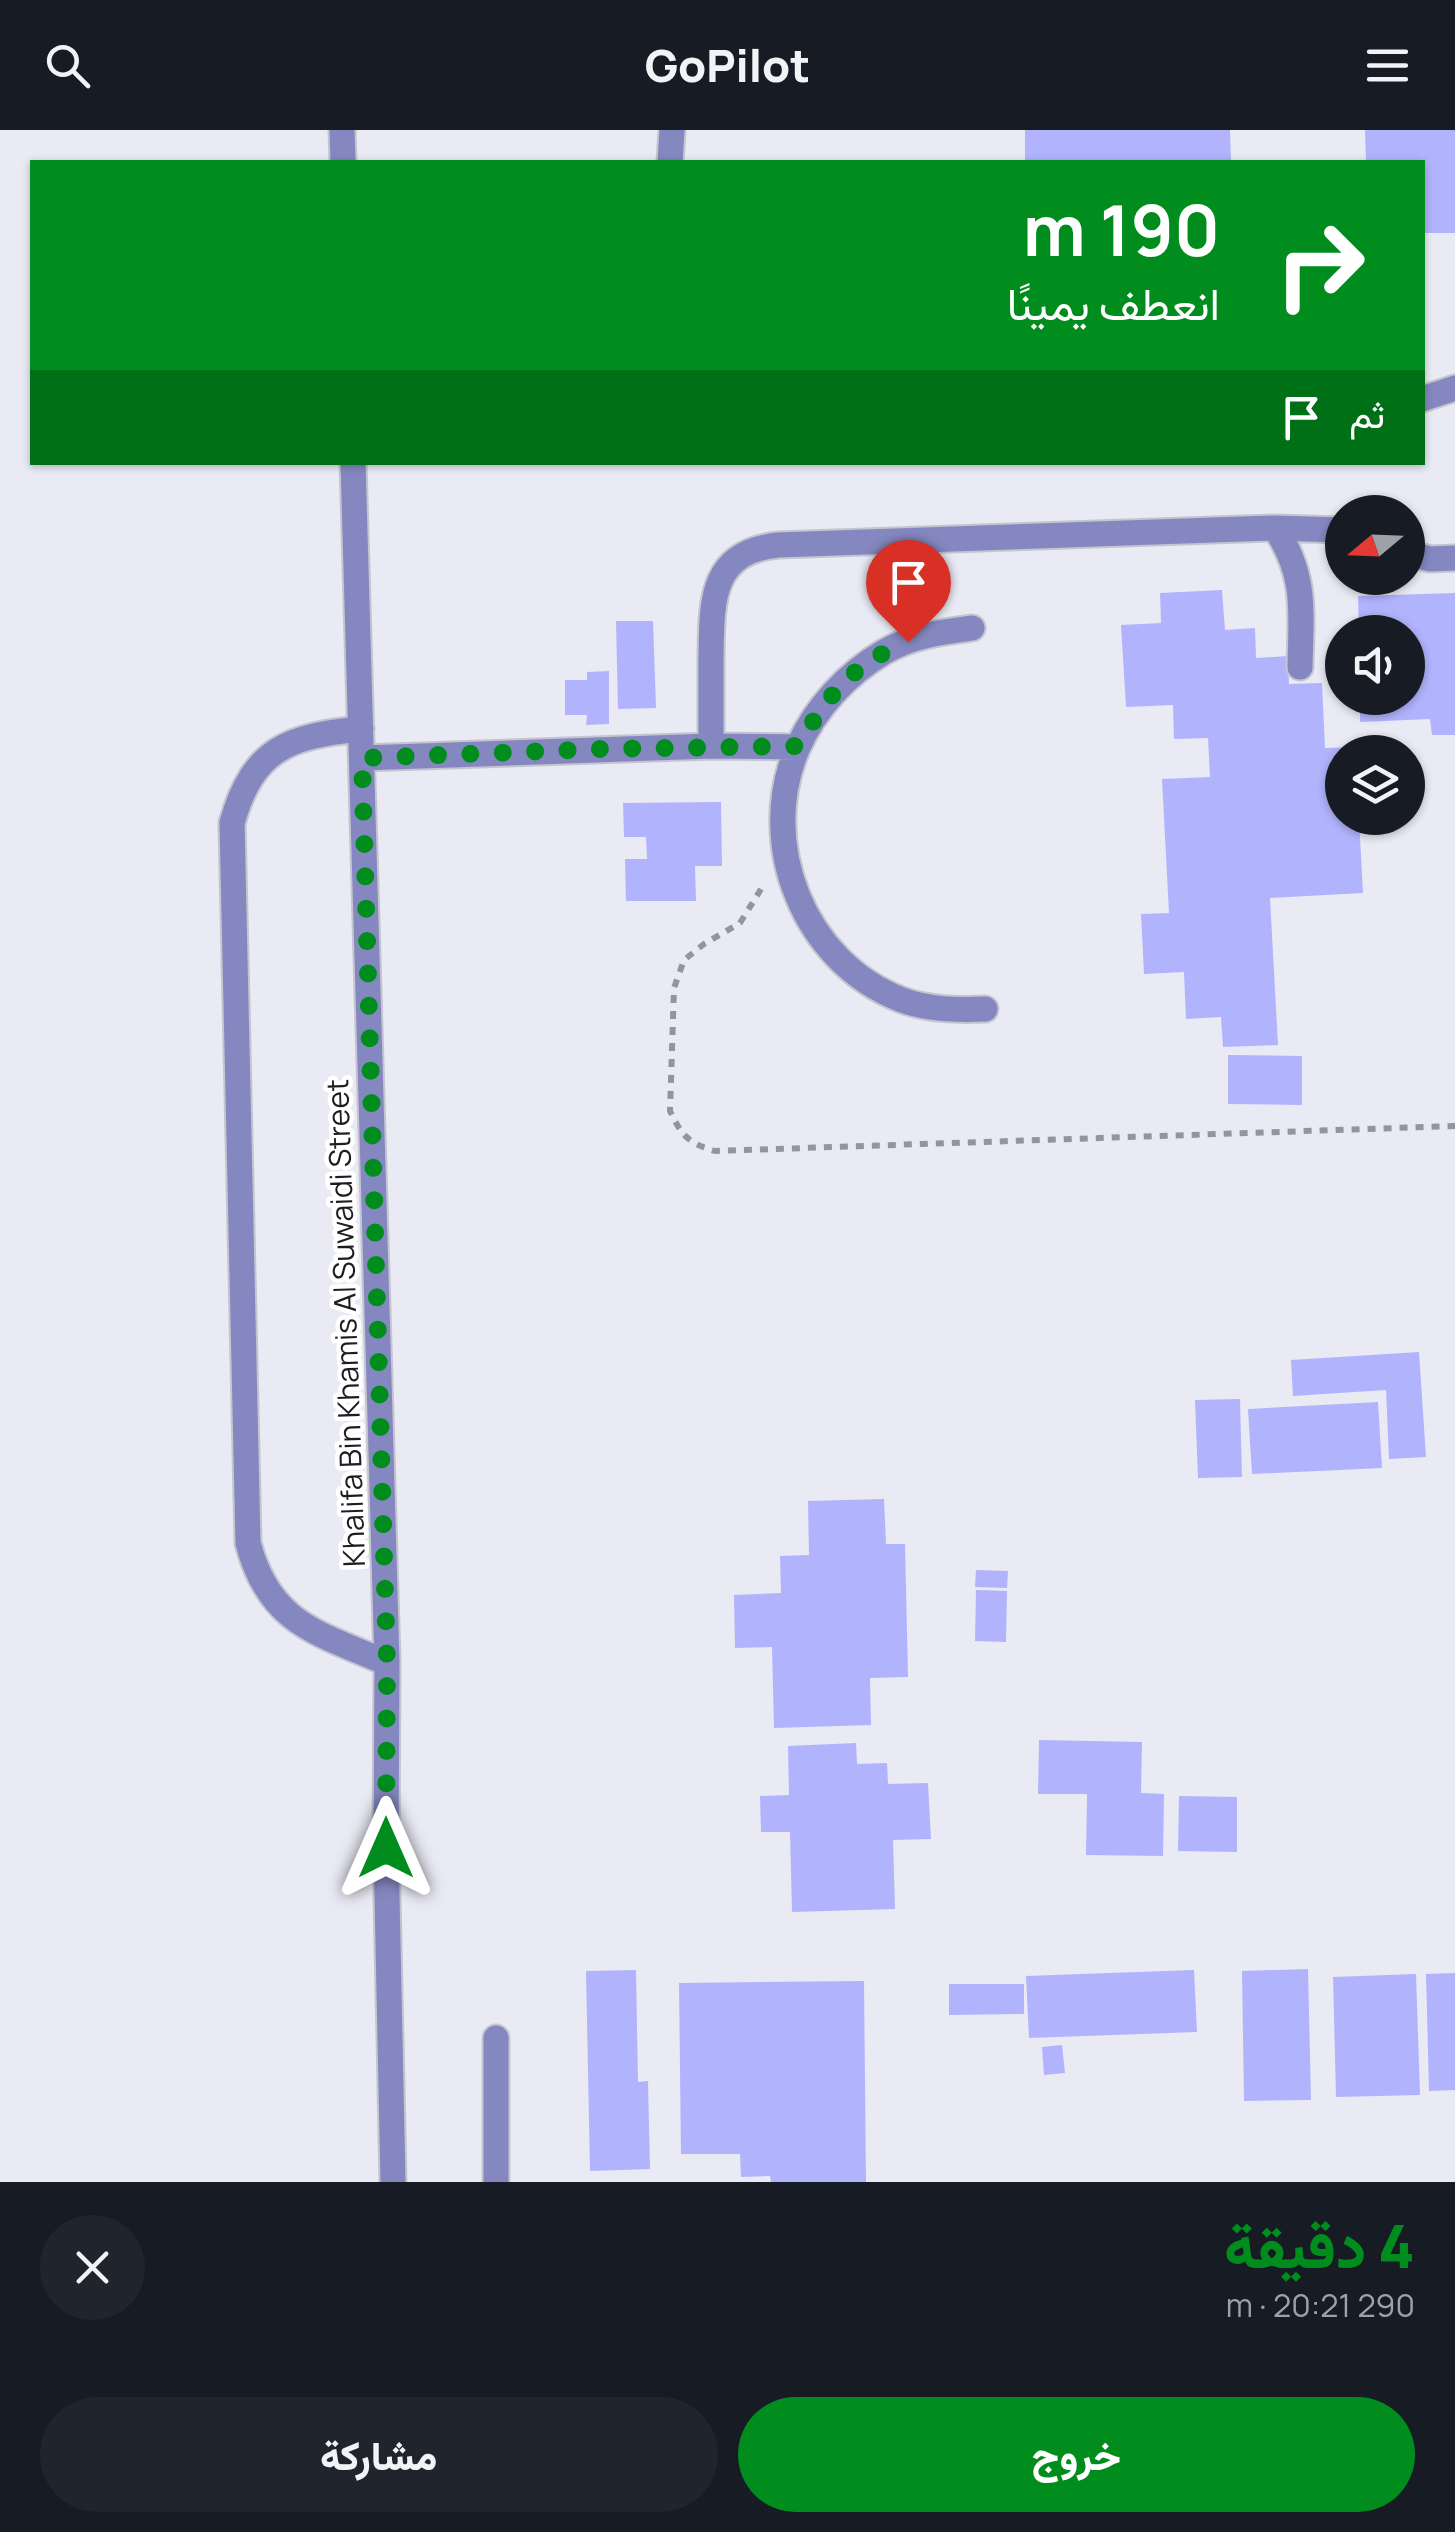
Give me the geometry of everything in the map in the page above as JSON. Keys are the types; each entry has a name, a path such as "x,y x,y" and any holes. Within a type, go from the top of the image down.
{"street":[{"path":"342,130 343,160"},
{"path":"670,160 672,130"},
{"path":"1425,398 1455,388"},
{"name":"Khalifa Bin Khamis Al Suwaidi Street","path":"353,465 387,1663 386,1848 393,2182"},
{"path":"1274,528 1298,578 1300,667"},
{"path":"711,746 713,598 722,574 753,550 778,544 1325,530"},
{"path":"1425,558 1455,558"},
{"path":"972,628 928,634 887,650 850,675 820,708 798,746 789,774 784,844 792,885 809,923 834,956 866,982 904,1001 944,1010 986,1010"},
{"path":"361,729 303,737 277,750 255,770 240,795 232,823 248,1543 264,1587 296,1621 387,1663"},
{"path":"362,758 798,746"},
{"path":"496,2038 496,2182"}],"path":[{"path":"784,844 755,902 740,922 684,960 674,988 670,1111 679,1129 694,1145 715,1150 1455,1126"}],"building":[{"path":"1025,130 1230,130 1231,160 1025,160"},
{"path":"1365,130 1455,130 1455,233 1425,233 1425,160 1366,160"},
{"path":"1222,590 1225,630 1255,628 1256,658 1288,656 1289,684 1322,683 1325,835 1360,835 1363,893 1270,898 1278,1045 1223,1047 1221,1017 1186,1019 1184,972 1144,974 1141,914 1169,913 1162,779 1210,777 1208,738 1174,739 1173,705 1126,707 1121,625 1161,623 1160,593"},
{"path":"1455,593 1455,735 1432,735 1430,719 1360,722 1360,715 1425,715 1425,615 1359,615 1358,596"},
{"path":"616,621 653,621 656,708 618,709"},
{"path":"609,671 609,724 586,725 587,715 565,715 565,680 587,680 587,672"},
{"path":"721,802 722,866 695,866 696,901 626,901 625,859 647,859 646,837 624,837 623,803"},
{"path":"1228,1055 1302,1056 1302,1105 1228,1104"},
{"path":"1419,1352 1426,1457 1389,1459 1386,1390 1293,1396 1291,1360"},
{"path":"1240,1399 1242,1477 1198,1478 1195,1400"},
{"path":"1378,1402 1382,1468 1252,1474 1248,1409"},
{"path":"884,1499 886,1544 905,1544 908,1677 870,1678 871,1725 774,1728 772,1647 735,1648 734,1595 781,1593 780,1556 809,1555 808,1501"},
{"path":"976,1570 1008,1571 1007,1588 975,1587"},
{"path":"976,1590 1007,1591 1006,1642 975,1641"},
{"path":"1039,1740 1142,1742 1141,1793 1164,1794 1163,1856 1086,1855 1087,1794 1038,1794"},
{"path":"856,1743 857,1764 887,1763 888,1784 928,1783 931,1839 893,1840 895,1909 792,1912 790,1832 761,1832 760,1796 789,1795 788,1746"},
{"path":"1179,1796 1237,1797 1237,1852 1178,1851"},
{"path":"1308,1969 1311,2100 1244,2101 1242,1971"},
{"path":"636,1970 638,2082 648,2081 650,2169 590,2171 586,1971"},
{"path":"1194,1970 1197,2032 1029,2038 1026,1976"},
{"path":"1455,1973 1455,2090 1429,2091 1426,1974"},
{"path":"1416,1974 1420,2095 1336,2097 1333,1977"},
{"path":"864,1981 866,2182 771,2182 770,2176 741,2177 740,2154 681,2154 679,1983"},
{"path":"949,1984 1024,1984 1024,2014 949,2015"},
{"path":"1062,2045 1065,2073 1044,2075 1042,2047"}],"route":[{"path":"386,1848 387,1663 362,758 798,746 820,708 850,675 887,650 908,642"}]}
